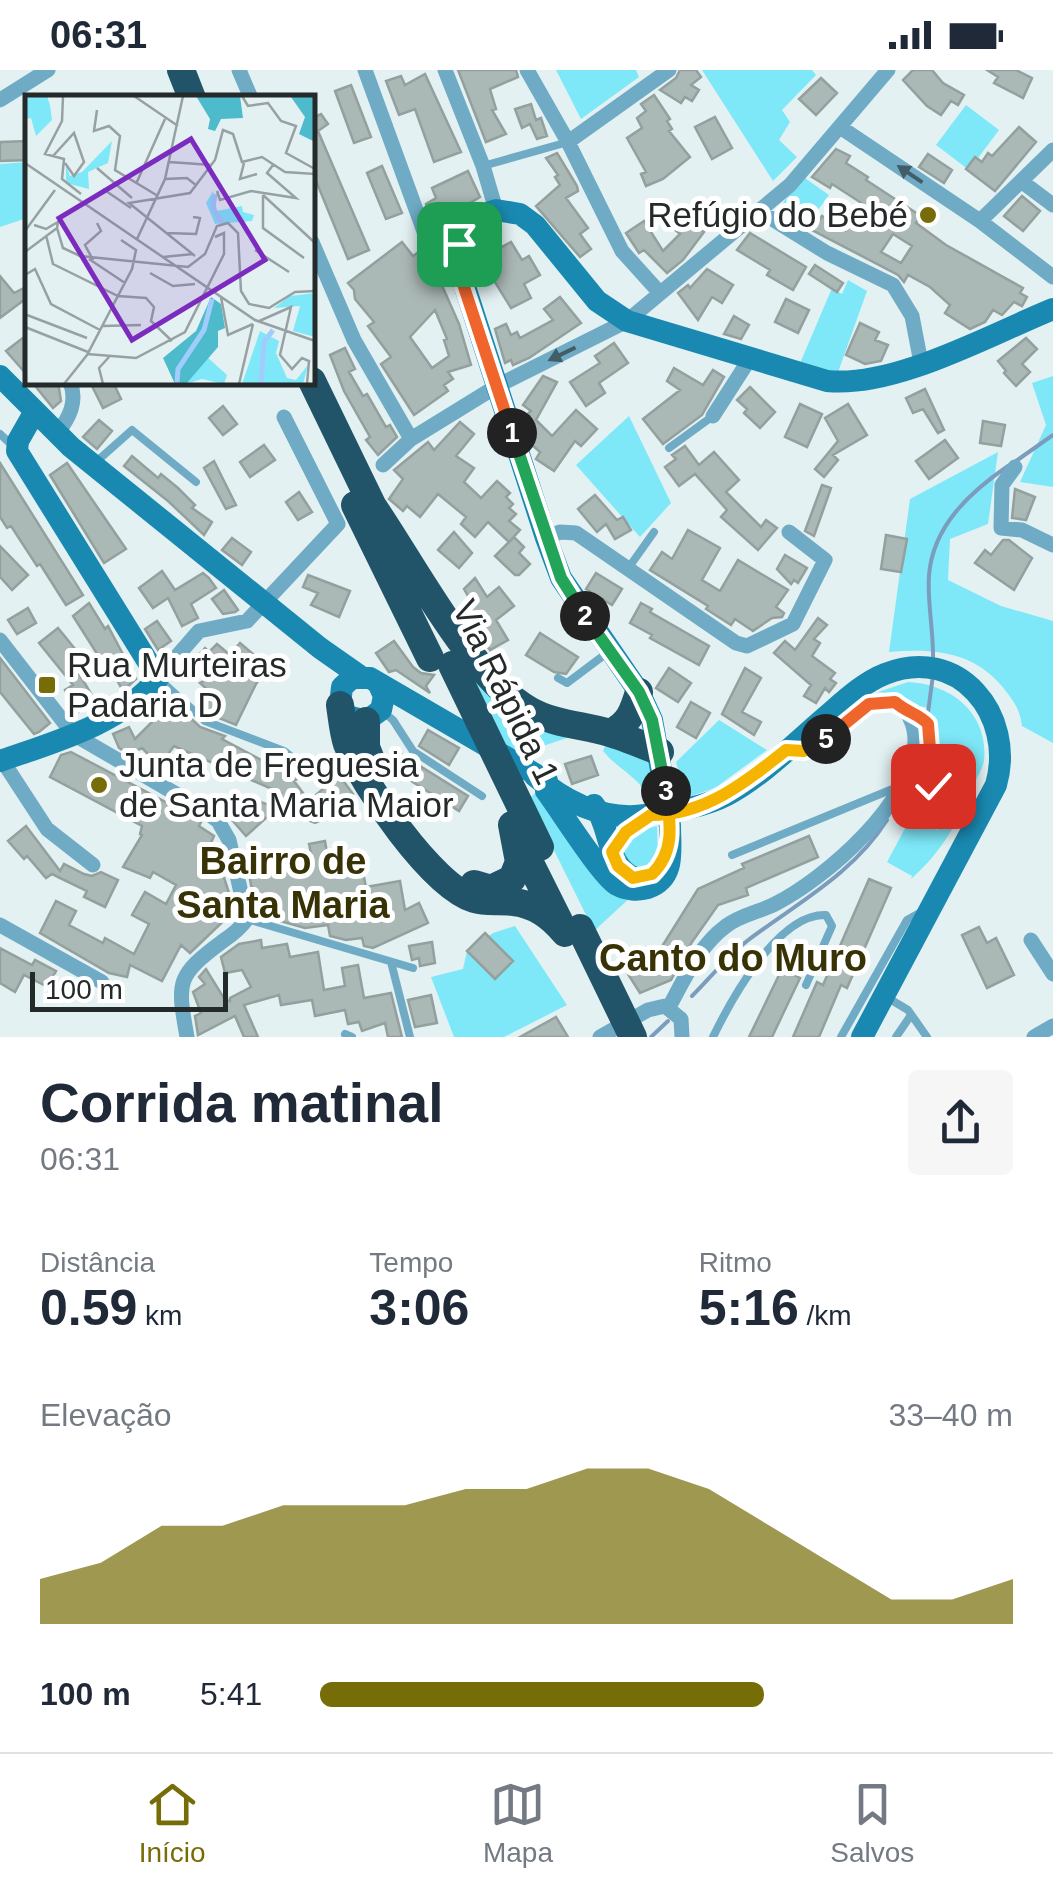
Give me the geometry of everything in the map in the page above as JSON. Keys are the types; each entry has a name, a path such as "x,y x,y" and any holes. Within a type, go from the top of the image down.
{"highway":[{"path":"164,70 173,95"},
{"path":"181,70 191,95"},
{"name":"Via Rápida 1","path":"297,385 441,661"},
{"name":"Via Rápida 1","path":"314,385 522,840 632,1037"},
{"path":"372,505 452,628 510,698 547,718 610,733 661,756"},
{"path":"610,733 624,725 632,714 639,692"},
{"path":"362,706 366,747 377,776 403,817 444,862 490,895 528,906 572,931"},
{"path":"490,895 512,880 522,840"},
{"name":"Via Rápida 1","path":"572,931 615,1037"}],"main road":[{"path":"535,776 608,877 619,886 633,890 649,888 664,875 673,855 661,756 652,720 639,692 561,578 546,538 458,265 460,240 468,226 496,210 520,214 535,225 597,302 627,322 748,360 843,382 872,380 921,363 1053,309"},
{"path":"0,376 57,434 320,648 362,706 414,703 581,806 636,818 685,810 728,795 882,675 914,667 934,670 970,687 995,722 1002,754 996,785 862,1037"},
{"path":"1,761 135,704 158,678 8,442 18,441 34,413"},
{"path":"598,807 612,852 624,872 633,878 659,867 670,835"},
{"path":"585,843 598,807"},
{"path":"612,852 626,832 648,814"}],"street":[{"path":"0,100 48,70"},
{"path":"239,70 250,95"},
{"path":"365,70 426,236 458,265"},
{"path":"445,70 484,166 496,210"},
{"path":"528,70 622,250 659,292"},
{"path":"568,142 670,70"},
{"path":"382,465 411,439 497,386 627,322 790,185 888,70"},
{"path":"840,127 980,221 1053,277"},
{"path":"980,221 1053,150"},
{"path":"1021,181 1053,204"},
{"path":"761,212 827,252 893,285 912,316 921,363"},
{"path":"315,249 354,340 411,439"},
{"path":"713,416 748,360"},
{"path":"57,434 71,411 71,385"},
{"path":"158,678 199,631 241,625 338,524 284,417"},
{"path":"1015,467 1002,485 1001,528 1022,530 1053,545"},
{"path":"546,538 560,532 576,533 626,570 747,646 793,624 825,560 789,532"},
{"path":"0,640 72,734 218,821 229,840 246,919 238,930 195,962 181,984 187,1037"},
{"path":"669,1007 696,958 728,924 799,890 874,824 899,787 914,750 915,735 906,713 895,702 869,704 816,747 786,750"},
{"path":"1,761 47,829 93,865"},
{"path":"0,924 102,982"},
{"path":"1031,940 1053,974"},
{"path":"600,1037 648,1010 669,1007"},
{"path":"669,1007 681,1019 682,1037"},
{"path":"1034,1037 1053,1026"}],"lane":[{"path":"484,166 568,142"},
{"path":"668,448 713,416"},
{"path":"93,464 132,430 196,482"},
{"path":"626,570 654,532"},
{"path":"558,678 567,683 610,651"},
{"path":"158,678 205,721 268,742 293,758 304,777"},
{"path":"362,706 394,720 413,751 482,796"},
{"path":"906,713 919,716 928,724 933,786"},
{"path":"732,855 899,787"},
{"path":"841,1037 907,920 917,912 929,910"},
{"path":"713,1037 733,998 763,955 788,931 814,916 826,915 832,926 806,985"},
{"path":"246,919 413,968"},
{"path":"392,962 410,1037"},
{"path":"884,995 911,1015 927,1037"},
{"path":"896,1037 911,1015"}],"shaded area":[{"path":"556,70 636,70 639,77 581,119"},
{"path":"702,70 812,70 816,75 782,110 790,122 779,140 797,157 773,181"},
{"path":"966,105 999,130 969,170 936,145"},
{"path":"25,162 25,219 0,227 0,164"},
{"path":"802,176 829,195 804,229 778,210"},
{"path":"848,280 867,291 837,375 798,368 832,288 842,294"},
{"path":"1053,376 1053,487 1020,482 1046,425 1032,383"},
{"path":"629,416 671,503 640,537 576,465"},
{"path":"998,452 988,524 950,539 948,580 1001,606 1053,621 1053,743 1022,726 1012,699 981,667 938,652 889,652 910,499"},
{"path":"462,668 648,755 656,795 647,794 608,757 603,751 606,744 576,735 519,754 501,744"},
{"path":"908,682 953,695 974,716 984,744 983,766 956,822 941,846 911,879 912,876 887,862 911,817 937,830 955,797 934,763 935,731 926,707 909,706 896,694 878,692"},
{"path":"719,720 767,750 715,788 685,798 676,762"},
{"path":"537,791 632,896 594,931 531,804 530,798"},
{"path":"657,826 658,857 646,871 631,871 622,846 629,833"},
{"path":"515,926 567,1005 504,1037 454,1037 431,977 463,969 467,951 493,933"}],"building":[{"path":"458,70 516,70 518,77 490,89 496,109 492,110 506,134 486,142"},
{"path":"680,70 696,70 701,77 691,85 699,90 692,101 685,97 681,103 660,90"},
{"path":"913,70 932,70 943,83 964,95 958,105 951,101 941,115 927,106 903,80"},
{"path":"987,70 1016,70 1032,78 1023,98 994,83 998,77"},
{"path":"425,74 461,152 434,162 415,109 399,115 386,81 401,76 405,85"},
{"path":"821,78 837,93 816,115 799,99"},
{"path":"351,85 371,137 354,143 335,91"},
{"path":"654,95 670,119 669,131 690,157 663,179 646,186 641,174 646,172 627,138 642,128 637,118 646,111 641,104"},
{"path":"531,104 547,136 537,139 530,124 522,128 515,109"},
{"path":"321,114 328,124 318,131 369,250 348,259 315,178 315,117"},
{"path":"715,117 732,148 712,159 695,127"},
{"path":"1019,127 1036,142 995,191 966,169 975,157 982,162 988,153 992,156"},
{"path":"25,141 25,160 0,161 0,142"},
{"path":"836,149 850,156 846,163 868,177 866,180 921,216 916,223 946,245 1023,288 1020,293 1027,297 1022,306 1014,302 1002,315 993,310 985,322 970,329 945,313 950,305 930,287 908,275 904,282 898,275 812,230 822,216 845,231 863,204 832,184 830,188 812,177","holes":["893,234 912,246 901,263 881,252"]},
{"path":"557,153 578,191 566,198 588,228 580,234 591,249 580,257 536,206 560,185 546,158"},
{"path":"928,154 952,170 944,183 919,167"},
{"path":"382,166 402,213 386,219 367,173"},
{"path":"468,171 480,197 435,224 426,204 436,198 432,188"},
{"path":"1022,196 1040,211 1023,231 1004,216"},
{"path":"686,216 704,232 683,260 667,273 644,250 639,253 626,233 644,221 663,251 680,234 674,229"},
{"path":"750,233 806,267 793,290 737,250"},
{"path":"402,242 413,256 423,249 440,269 436,272 459,324 471,365 448,372 453,379 444,385 448,391 414,415 381,364 391,357 368,326 374,322 355,299 348,283","holes":["435,310 447,339 444,340 449,356 432,368 410,337"]},
{"path":"511,242 522,260 529,256 540,275 524,284 531,298 511,308 490,274 479,281 473,263"},
{"path":"815,265 843,283 837,292 809,274"},
{"path":"707,269 733,285 722,303 712,297 698,320 678,293 688,285 690,288"},
{"path":"0,276 14,293 25,288 25,299 0,318"},
{"path":"560,297 581,323 529,358 513,365 511,360 505,363 495,329 506,324 511,335 517,332 520,338 553,320 544,309"},
{"path":"786,299 809,310 798,333 775,322"},
{"path":"734,316 749,325 741,339 724,334"},
{"path":"860,323 879,332 875,340 888,345 881,361 865,364 846,355"},
{"path":"25,336 25,373 6,351"},
{"path":"1026,338 1037,349 1022,364 1030,372 1016,386 998,361"},
{"path":"614,343 628,363 599,383 605,393 586,406 570,382 600,363 595,356"},
{"path":"345,348 355,369 349,372 363,396 367,394 386,427 390,425 397,437 378,455 366,440 370,437 344,391 330,355"},
{"path":"674,368 703,385 713,370 724,377 702,415 663,444 643,419 680,390 667,381"},
{"path":"543,376 557,382 536,420 552,436 576,410 597,429 581,446 575,441 554,471 536,459 540,452 531,444 523,418 531,411 523,405"},
{"path":"34,385 58,385 61,401 53,408"},
{"path":"92,385 114,385 121,399 103,408"},
{"path":"750,387 775,412 760,428 737,400"},
{"path":"925,389 944,430 938,433 923,409 913,413 906,398"},
{"path":"800,404 822,414 807,447 785,437"},
{"path":"848,404 867,435 833,455 838,460 824,477 815,469 838,441 825,418"},
{"path":"223,406 237,424 223,435 209,418"},
{"path":"99,420 112,431 97,449 83,437"},
{"path":"983,421 1005,425 1001,446 980,443"},
{"path":"460,422 474,434 456,456 474,468 464,482 481,498 497,481 510,493 506,497 513,504 509,508 516,514 509,521 520,530 510,541 514,537 524,547 519,553 530,564 519,575 495,556 509,542 488,522 475,537 461,524 466,517 438,494 420,517 407,506 403,511 389,499 403,479 394,470 428,442 434,450"},
{"path":"945,440 958,458 929,479 916,461"},
{"path":"264,445 275,460 250,477 240,462"},
{"path":"685,446 699,465 714,452 739,480 726,492 761,527 766,520 777,528 758,550 721,517 727,510 695,474 679,486 665,467 676,459 672,455"},
{"path":"132,456 158,478 161,474 178,488 195,505 192,508 212,522 204,535 124,466"},
{"path":"214,461 236,505 226,509 204,468"},
{"path":"0,463 83,595 66,605 40,564 37,566 11,526 7,528 0,517"},
{"path":"67,463 126,549 104,563 50,475"},
{"path":"822,485 831,488 814,536 805,531"},
{"path":"1015,489 1035,497 1026,520 1012,518"},
{"path":"299,492 312,512 298,520 286,502"},
{"path":"595,495 617,520 623,517 631,530 615,539 606,524 597,532 578,509"},
{"path":"688,530 720,548 702,580 720,591 738,560 788,590 776,607 784,613 782,617 772,618 753,631 735,619 731,625 650,570 662,552 672,559"},
{"path":"454,532 472,553 459,568 438,550"},
{"path":"886,535 907,539 901,572 881,569"},
{"path":"232,538 251,552 242,565 222,550"},
{"path":"1003,540 1009,540 1032,558 1014,590 975,563 985,550 991,555"},
{"path":"0,546 28,575 12,590 0,577"},
{"path":"785,555 807,568 798,583 794,580 791,584 777,569"},
{"path":"162,571 175,590 203,573 209,578 216,588 191,604 198,618 182,626 168,598 153,608 139,588"},
{"path":"596,573 622,589 612,605 586,589"},
{"path":"308,575 350,591 339,617 311,605 318,593 303,587"},
{"path":"475,578 487,597 499,587 514,606 496,620 508,640 490,650 461,609 472,603 464,589"},
{"path":"224,590 238,610 235,612 223,614 212,599"},
{"path":"89,603 105,629 108,626 136,679 123,691 104,657 101,660 73,616"},
{"path":"641,603 709,646 699,665 630,623"},
{"path":"28,608 36,623 17,634 8,620"},
{"path":"818,618 827,625 814,639 820,643 812,656 835,673 830,679 836,683 829,692 825,688 816,703 804,696 811,685 774,653 785,641 795,650"},
{"path":"157,621 171,641 158,650 145,629"},
{"path":"58,628 84,660 75,667 96,702 78,712 65,690 73,685 39,643"},
{"path":"540,633 578,657 566,674 554,672 526,655"},
{"path":"394,641 413,667 434,675 426,686 430,693 396,670 389,672 376,653"},
{"path":"240,643 268,667 236,725 200,706 209,691 200,683 209,678 198,656 205,648 209,652 217,644 230,655"},
{"path":"0,658 50,723 39,732 34,734 0,692"},
{"path":"669,668 691,683 678,702 656,688"},
{"path":"745,668 761,678 742,712 761,722 754,735 722,714"},
{"path":"168,697 200,727 225,736 222,739 297,779 294,781 309,801 339,775 353,794 341,803 335,794 316,810 326,818 315,823 275,807 281,793 174,746 163,761 142,748 129,754 119,748 113,734 129,727 135,739 154,720 145,712"},
{"path":"691,702 710,713 696,738 677,727"},
{"path":"428,730 459,748 449,765 419,746"},
{"path":"396,751 468,796 459,811 392,769 390,761"},
{"path":"71,752 196,818 201,822 199,826 214,836 200,868 219,862 230,896 220,899 233,912 190,953 181,945 162,981 130,965 127,977 109,973 40,933 56,901 76,911 69,925 134,954 149,924 132,915 145,892 166,904 176,885 153,872 150,878 123,867 142,835 142,826 50,777 61,755"},
{"path":"591,756 598,775 572,784 565,764"},
{"path":"244,796 277,808 246,836 226,813"},
{"path":"26,826 60,871 64,864 84,874 101,872 118,880 105,907 84,897 87,891 52,874 46,878 27,856 24,859 8,841"},
{"path":"809,836 818,857 746,888 748,895 718,905 671,980 640,993 626,971 656,956 698,889 744,868 742,864"},
{"path":"325,841 328,859 359,853 366,887 400,881 405,910 419,903 428,923 373,948 364,946 362,938 330,936 328,925 305,928 280,921 279,916 257,914 245,855 262,852 277,858 280,869 312,858 309,844"},
{"path":"869,879 891,888 847,988 841,985 819,1037 793,1037 817,982 823,985"},
{"path":"979,927 987,943 996,938 1014,975 987,988 962,935"},
{"path":"485,933 513,961 495,979 467,951"},
{"path":"261,940 262,948 287,944 290,957 318,952 324,990 345,986 342,968 358,965 364,998 391,993 402,1037 388,1037 385,1023 362,1031 359,1022 348,1024 345,1010 315,1016 312,1000 281,1005 279,995 244,1005 258,1037 244,1037 235,1016 198,1035 195,1016 201,1013 193,992 205,984 199,977 206,969 225,1000 230,1001 251,987 242,970 225,973 221,957 239,944"},
{"path":"432,942 435,963 420,966 419,958 412,960 409,946"},
{"path":"0,948 32,965 35,960 56,971 48,987 24,975 15,992 0,983"},
{"path":"782,969 800,978 772,1037 749,1037"},
{"path":"431,995 437,1023 415,1027 408,1000"},
{"path":"556,1017 568,1037 520,1037"}],"waterway":[{"path":"1016,461 1053,435"},
{"path":"933,661 929,575 938,541 967,499 1008,466"},
{"path":"911,782 921,765 933,675"},
{"path":"692,996 747,941 841,872 887,820"},
{"path":"651,1037 668,1021"}],"place":[{"name":"Refúgio do Bebé","path":"928,215"},
{"name":"Rua Murteiras Padaria D","path":"47,685"},
{"name":"Junta de Freguesia de Santa Maria Maior","path":"99,785"}],"district":[{"name":"Bairro de Santa Maria","path":"283,883"},
{"name":"Canto do Muro","path":"733,958"}],"route":[{"path":"459,244 458,265 463,284 561,578 639,692 652,720 662,760 668,809 670,827 670,844 652,874 633,878 618,866 612,852 626,832 648,814 663,815 685,810 728,795 786,750 816,747 869,704 895,702 906,713 919,716 928,724 933,786"}]}
